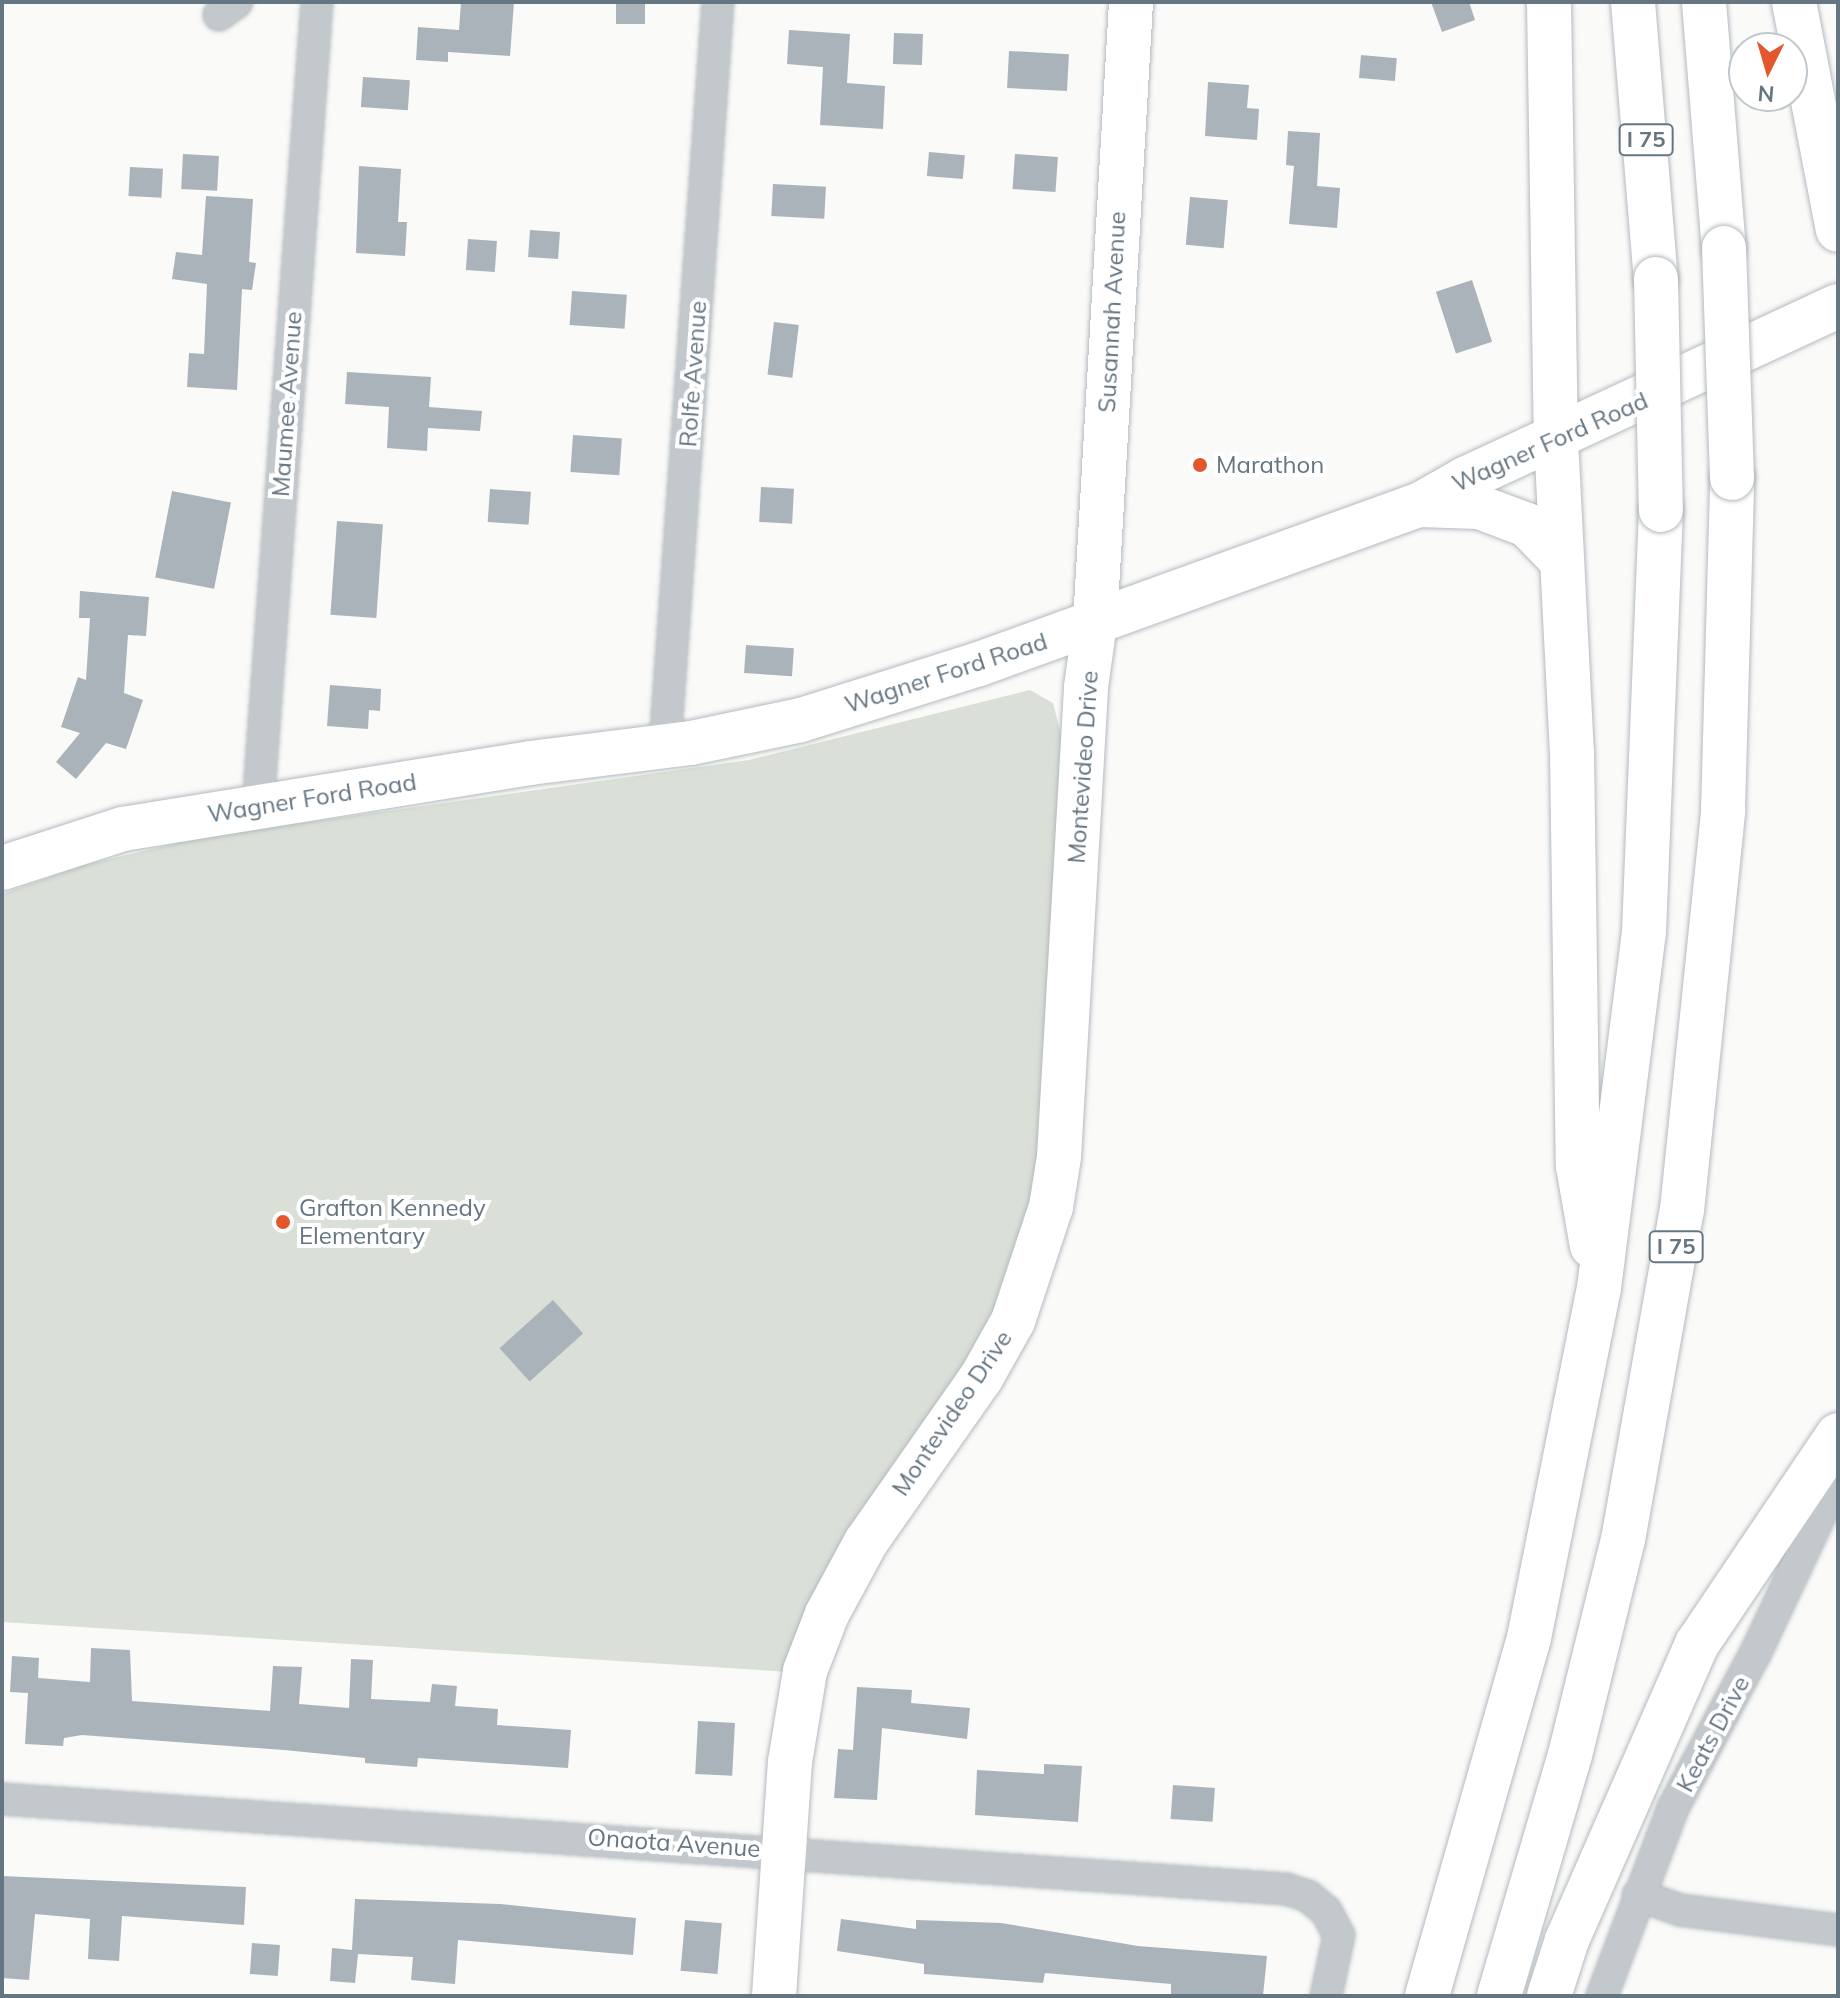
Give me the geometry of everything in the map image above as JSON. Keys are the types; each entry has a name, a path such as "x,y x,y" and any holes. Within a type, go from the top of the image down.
{"main road":[{"name":"Susannah Avenue","path":"1095,623 1131,2"},
{"path":"1549,2 1556,439 1572,752 1578,1166 1599,1288"},
{"name":"I 75","path":"1427,1996 1529,1638 1565,1480 1599,1288 1644,932 1655,742 1661,510 1656,279 1633,2"},
{"name":"I 75","path":"1499,1996 1570,1755 1623,1540 1682,1210 1723,810 1732,478 1724,248 1704,2"},
{"path":"1794,2 1838,230"},
{"name":"Wagner Ford Road","path":"2,868 123,829 665,746 801,720 1095,623 1419,505 1459,481 1556,439 1838,306"},
{"path":"1419,505 1479,507 1527,525 1561,560"},
{"name":"Montevideo Drive","path":"774,1996 783,1850 805,1671 827,1614 866,1542 981,1378 1013,1321 1051,1207 1059,1157 1086,687 1095,623"},
{"path":"1549,1996 1567,1940 1697,1644 1838,1435"}],"street":[{"name":"Maumee Avenue","path":"258,807 317,2"},
{"name":"Rolfe Avenue","path":"665,746 718,2"},
{"name":"Keats Drive","path":"1602,1996 1673,1808 1756,1652 1838,1478"},
{"name":"Onaota Avenue","path":"2,1799 783,1850 1286,1889 1308,1896 1333,1922 1338,1954 1326,1996"},
{"path":"1638,1895 1680,1910 1838,1930"}],"shaded area":[{"path":"1030,690 1053,703 1066,754 1047,1134 1030,1236 994,1329 790,1672 2,1622 2,894 84,865 203,837 749,760"}],"building":[{"path":"461,2 514,2 510,56 448,52 448,62 416,60 418,27 459,30"},
{"path":"616,2 645,2 645,24 616,24"},
{"path":"1431,2 1469,2 1475,20 1442,32"},
{"path":"789,30 850,34 847,83 885,86 883,129 820,125 823,67 787,64"},
{"path":"894,33 923,34 922,65 893,64"},
{"path":"1009,51 1069,54 1067,91 1007,88"},
{"path":"1361,55 1397,58 1395,81 1359,78"},
{"path":"363,77 410,80 408,110 361,107"},
{"path":"1208,82 1249,85 1247,108 1259,109 1257,140 1205,136"},
{"path":"1288,131 1320,133 1317,186 1340,188 1337,228 1289,224 1294,166 1286,165"},
{"path":"929,152 965,155 963,179 927,176"},
{"path":"183,154 219,156 217,191 181,189"},
{"path":"1015,154 1058,157 1055,192 1013,189"},
{"path":"359,166 401,169 398,222 407,222 405,256 356,253"},
{"path":"130,167 163,169 161,198 128,196"},
{"path":"773,184 826,187 824,219 771,216"},
{"path":"206,196 253,199 249,262 256,263 252,290 242,289 237,390 187,387 189,353 204,354 207,284 172,279 176,252 202,255"},
{"path":"1190,197 1228,200 1224,248 1186,245"},
{"path":"530,230 560,232 558,259 528,257"},
{"path":"468,239 497,241 495,272 466,270"},
{"path":"1472,280 1492,342 1456,354 1436,292"},
{"path":"572,291 627,295 624,329 570,325"},
{"path":"774,322 799,325 792,378 768,375"},
{"path":"347,372 431,377 429,407 482,411 480,431 428,428 427,451 387,448 389,407 345,404"},
{"path":"573,435 622,438 619,475 570,472"},
{"path":"761,487 794,489 792,524 759,522"},
{"path":"490,489 531,492 529,525 488,522"},
{"path":"172,491 231,502 214,589 155,577"},
{"path":"337,521 383,524 376,618 330,615"},
{"path":"80,591 149,597 146,636 128,635 124,693 143,700 126,749 106,743 76,779 56,762 80,733 61,727 78,677 86,680 90,618 79,618"},
{"path":"746,645 794,648 792,676 744,673"},
{"path":"330,685 381,689 380,711 369,710 368,729 327,726"},
{"path":"553,1300 583,1333 530,1382 499,1348"},
{"path":"91,1648 130,1650 132,1701 270,1711 273,1666 302,1667 299,1704 349,1708 351,1659 373,1660 371,1699 430,1702 432,1684 457,1686 455,1706 498,1709 497,1725 571,1730 568,1768 418,1758 417,1767 365,1763 365,1758 284,1750 82,1735 64,1738 63,1746 25,1744 28,1693 10,1692 12,1656 39,1658 38,1678 90,1682"},
{"path":"857,1687 912,1690 911,1703 970,1708 967,1739 882,1728 877,1800 834,1798 838,1749 853,1750"},
{"path":"698,1721 735,1723 732,1776 695,1774"},
{"path":"1044,1764 1082,1766 1078,1822 975,1815 977,1770 1044,1774"},
{"path":"1173,1785 1215,1788 1213,1822 1171,1819"},
{"path":"2,1876 246,1887 244,1925 122,1916 119,1961 88,1959 90,1919 35,1914 29,1980 2,1978"},
{"path":"355,1899 500,1904 636,1918 633,1955 458,1940 455,1984 411,1980 413,1957 358,1954 355,1983 330,1981 332,1948 352,1950"},
{"path":"841,1919 916,1929 916,1920 1001,1923 1138,1946 1267,1956 1263,1996 1171,1996 1171,1984 1045,1973 1043,1983 924,1974 924,1964 837,1951"},
{"path":"685,1920 722,1923 717,1974 681,1971"},
{"path":"252,1943 280,1945 278,1976 250,1974"}],"place":[{"name":"Marathon","path":"1200,465"},
{"name":"Grafton Kennedy Elementary","path":"283,1222"}]}
